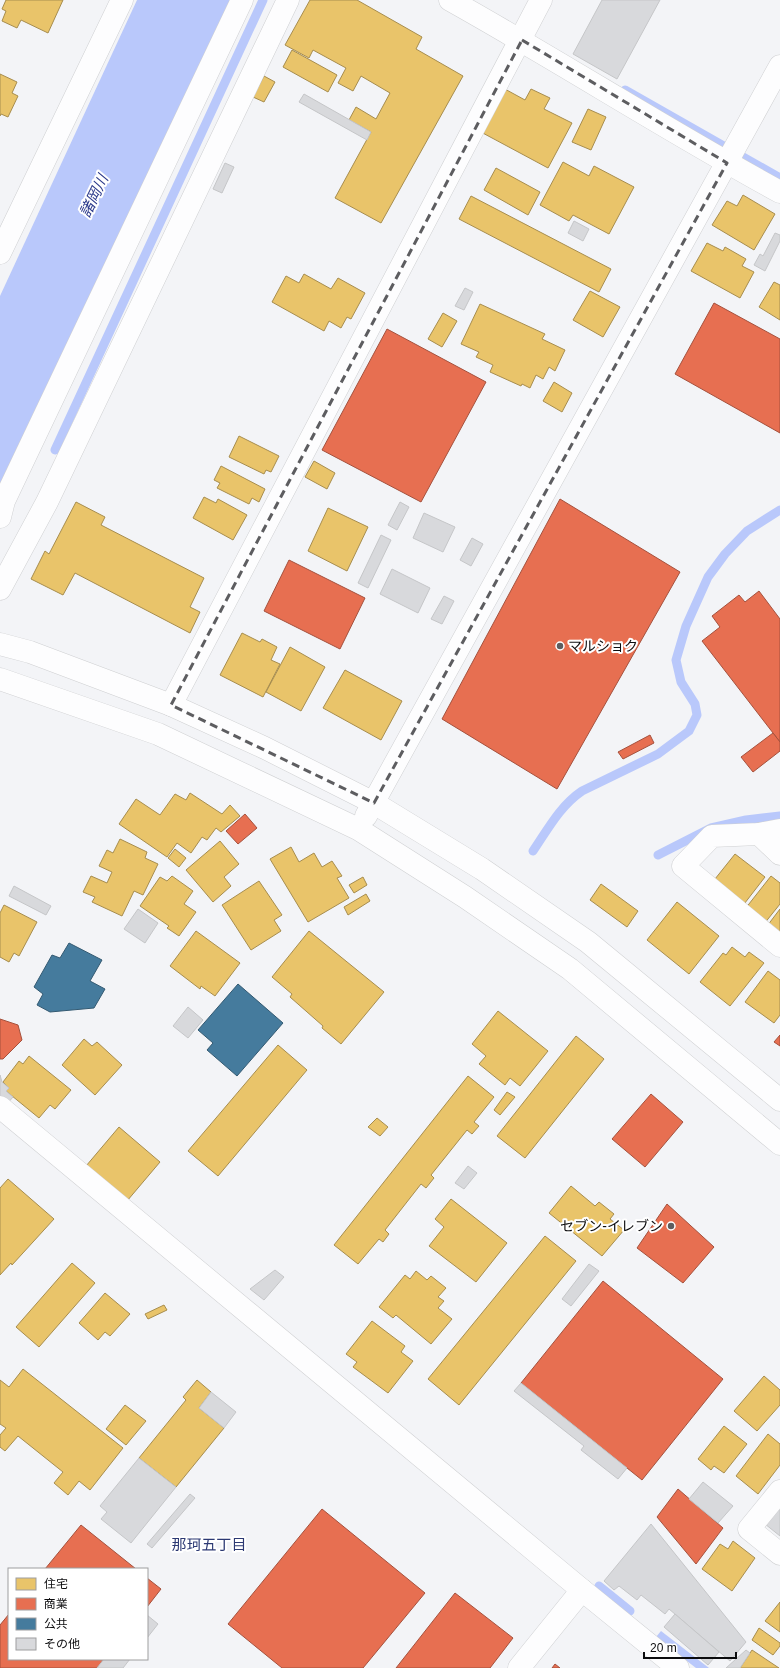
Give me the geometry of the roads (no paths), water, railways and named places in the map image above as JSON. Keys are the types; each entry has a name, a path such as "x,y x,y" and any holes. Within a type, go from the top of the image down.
{"street":[{"path":"0,252 122,0"},
{"path":"0,517 4,502 242,0"},
{"path":"0,589 47,502 288,0"},
{"path":"450,0 522,40 727,163 780,192"},
{"path":"171,705 542,0"},
{"path":"358,829 374,803 780,66"},
{"path":"0,644 30,652 171,705 265,748 374,803 482,869 588,942 780,1100"},
{"path":"0,679 158,734 358,829 465,897 570,969 780,1144"},
{"path":"780,830 759,834 712,836 683,866 780,946"},
{"path":"759,834 780,854"},
{"path":"0,1107 678,1668"},
{"path":"780,1491 749,1529 780,1554"},
{"path":"519,1668 582,1590"}],"water":[{"name":"諸岡川","path":"137,0 237,0 0,502 0,296"},
{"path":"661,1631 709,1668 696,1668 656,1637"}],"waterway":[{"path":"55,450 263,0"},
{"path":"625,90 780,178"},
{"path":"533,851 555,818 574,797 582,791 658,754 689,731 697,715 695,704 681,682 676,660 686,626 708,577 725,554 747,531 780,510"},
{"path":"658,855 711,828 746,820 780,816"},
{"path":"599,1586 630,1611"}],"place":[{"name":"マルショク","path":"560,646"},
{"name":"セブン-イレブン","path":"671,1226"}],"district":[{"name":"那珂五丁目","path":"209,1545"}]}
